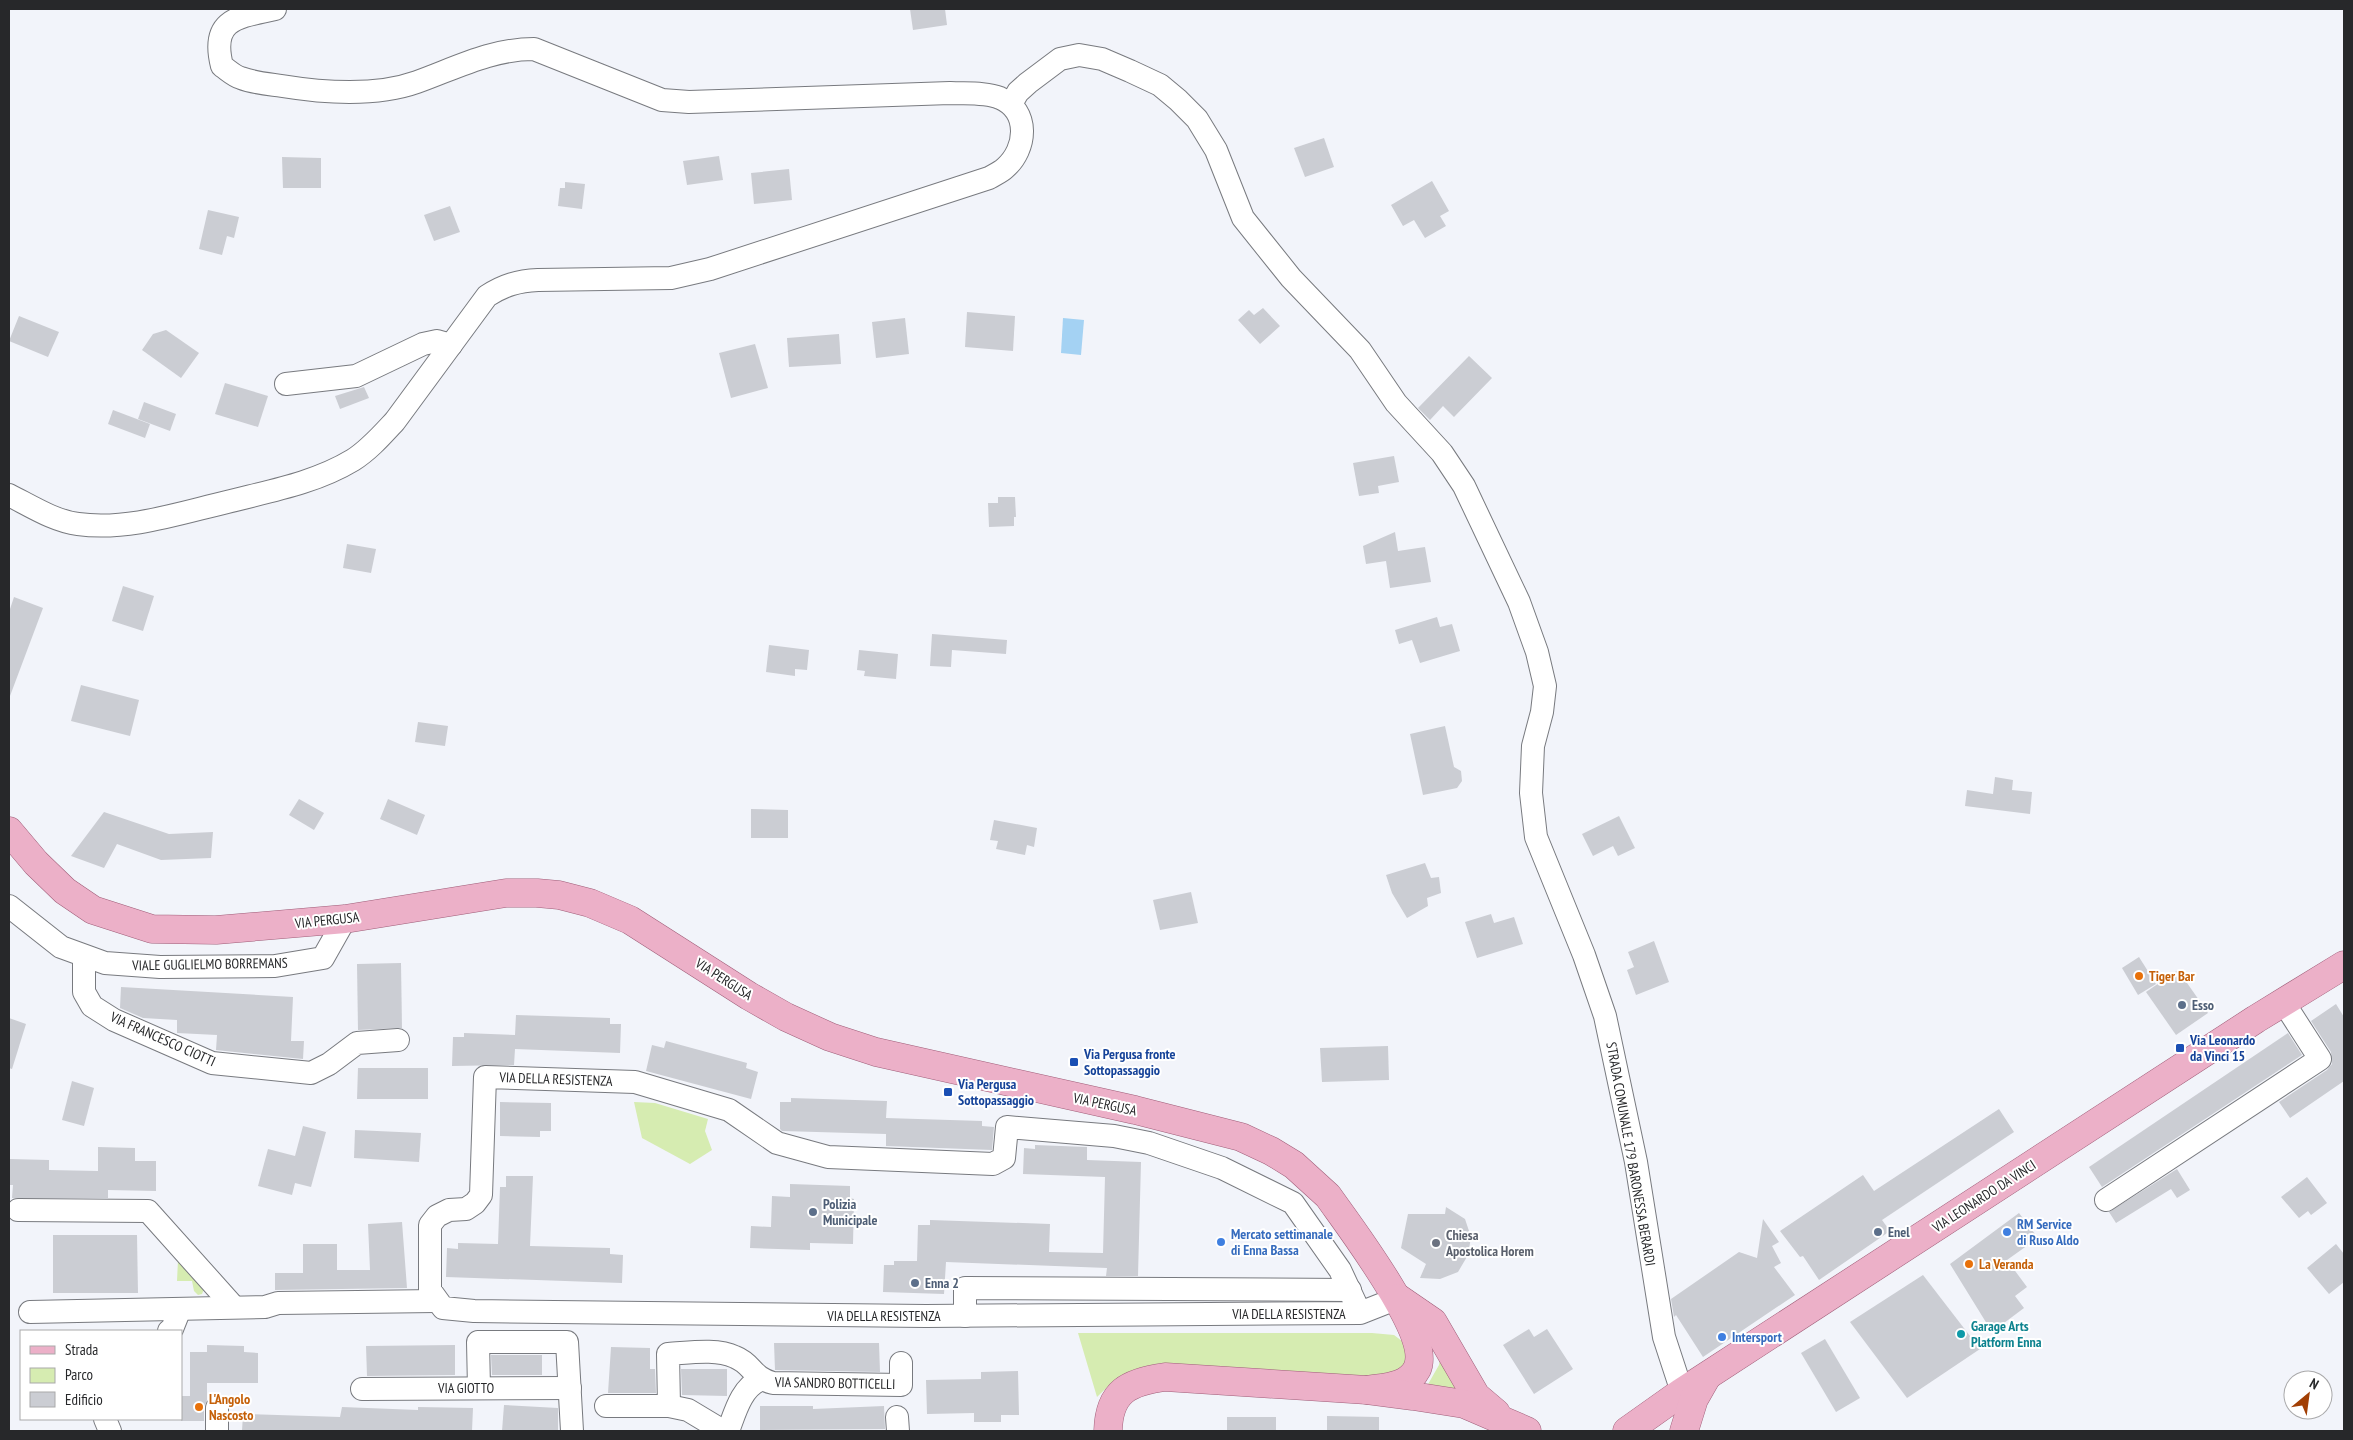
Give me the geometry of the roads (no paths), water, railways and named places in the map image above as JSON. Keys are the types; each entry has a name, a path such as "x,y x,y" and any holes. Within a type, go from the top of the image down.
{"main road":[{"name":"VIA PERGUSA","path":"9,831 36,863 65,891 93,910 152,929 216,930 345,919 506,894 537,893 559,895 590,903 630,920 749,996 830,1037 876,1052 1135,1110 1222,1132 1271,1150 1301,1171 1328,1196 1398,1298"},
{"name":"VIA LEONARDO DA VINCI","path":"1634,1427 1682,1392 2344,965"},
{"path":"1367,1390 1406,1382 1417,1369 1420,1352 1398,1298"},
{"path":"1398,1298 1433,1322 1476,1396 1502,1420"},
{"path":"1108,1431 1109,1417 1114,1400 1126,1388 1143,1380 1165,1377 1367,1390 1464,1404 1528,1431"},
{"path":"1684,1431 1694,1399 1706,1378"},
{"path":"1634,1427 1656,1423 1671,1431"}],"street":[{"path":"9,495 58,519 78,524 112,526 164,517 302,483 354,459 380,437 395,421 487,296 501,286 519,281 538,280 671,278 710,269 989,178 1005,168 1016,154 1022,142 1023,129 1020,118 1011,104 998,97 983,94 950,93 690,102 662,100 534,49 514,49 471,60 416,83 371,91 320,92 261,83 239,78 222,66 217,48 221,32 229,23 249,14 275,9"},
{"name":"STRADA COMUNALE 179 BARONESSA BERARDI","path":"1011,104 1018,92 1060,59 1079,55 1102,60 1130,71 1160,85 1178,100 1198,119 1216,150 1243,218 1291,278 1360,350 1396,403 1442,452 1464,486 1519,602 1537,652 1545,686 1542,712 1533,746 1531,793 1536,837 1584,954 1605,1016 1636,1162 1664,1337 1682,1392"},
{"path":"286,384 356,376 423,344 437,341 451,344"},
{"name":"VIALE GUGLIELMO BORREMANS","path":"9,906 61,947 84,957 105,963 160,967 275,966 324,958 345,919"},
{"name":"VIA FRANCESCO CIOTTI","path":"84,957 84,992 92,1006 114,1020 212,1063 311,1073 329,1064 357,1044 398,1040"},
{"path":"2106,1200 2320,1059 2284,1003"},
{"name":"VIA DELLA RESISTENZA","path":"1360,1313 1340,1270 1293,1203 1222,1168 1149,1143 1114,1136 1007,1127 1004,1158 993,1164 828,1157 777,1143 729,1110 635,1082 485,1077 481,1195 475,1203 466,1208 449,1210 437,1216 430,1226 430,1290 436,1301 443,1308 474,1311 966,1316 1360,1313 1398,1298"},
{"path":"18,1210 148,1211 234,1307"},
{"path":"966,1316 965,1288 1350,1290"},
{"path":"30,1312 265,1307 278,1303 436,1301"},
{"path":"170,1330 180,1309"},
{"path":"479,1388 478,1342 567,1342 572,1431"},
{"name":"VIA SANDRO BOTTICELLI","path":"669,1406 668,1354 718,1353 734,1356 743,1361 760,1380 773,1383 901,1385 901,1363"},
{"path":"728,1431 744,1393 752,1383 760,1380"},
{"name":"VIA GIOTTO","path":"362,1389 570,1388"},
{"path":"606,1406 669,1406 688,1410 723,1431"},
{"path":"217,1408 217,1431"}],"water":[{"path":"1063,318 1084,320 1081,355 1061,353"}],"place":[{"name":"Tiger Bar","path":"2139,976"},
{"name":"Esso","path":"2182,1005"},
{"name":"Via Leonardo da Vinci 15","path":"2180,1048"},
{"name":"Via Pergusa fronte Sottopassaggio","path":"1074,1062"},
{"name":"Via Pergusa Sottopassaggio","path":"948,1092"},
{"name":"Polizia Municipale","path":"813,1212"},
{"name":"Enel","path":"1878,1232"},
{"name":"RM Service di Ruso Aldo","path":"2007,1232"},
{"name":"Mercato settimanale di Enna Bassa","path":"1221,1242"},
{"name":"Chiesa Apostolica Horem","path":"1436,1243"},
{"name":"La Veranda","path":"1969,1264"},
{"name":"Enna 2","path":"915,1283"},
{"name":"Garage Arts Platform Enna","path":"1961,1334"},
{"name":"Intersport","path":"1722,1337"},
{"name":"L'Angolo Nascosto","path":"199,1407"}]}
